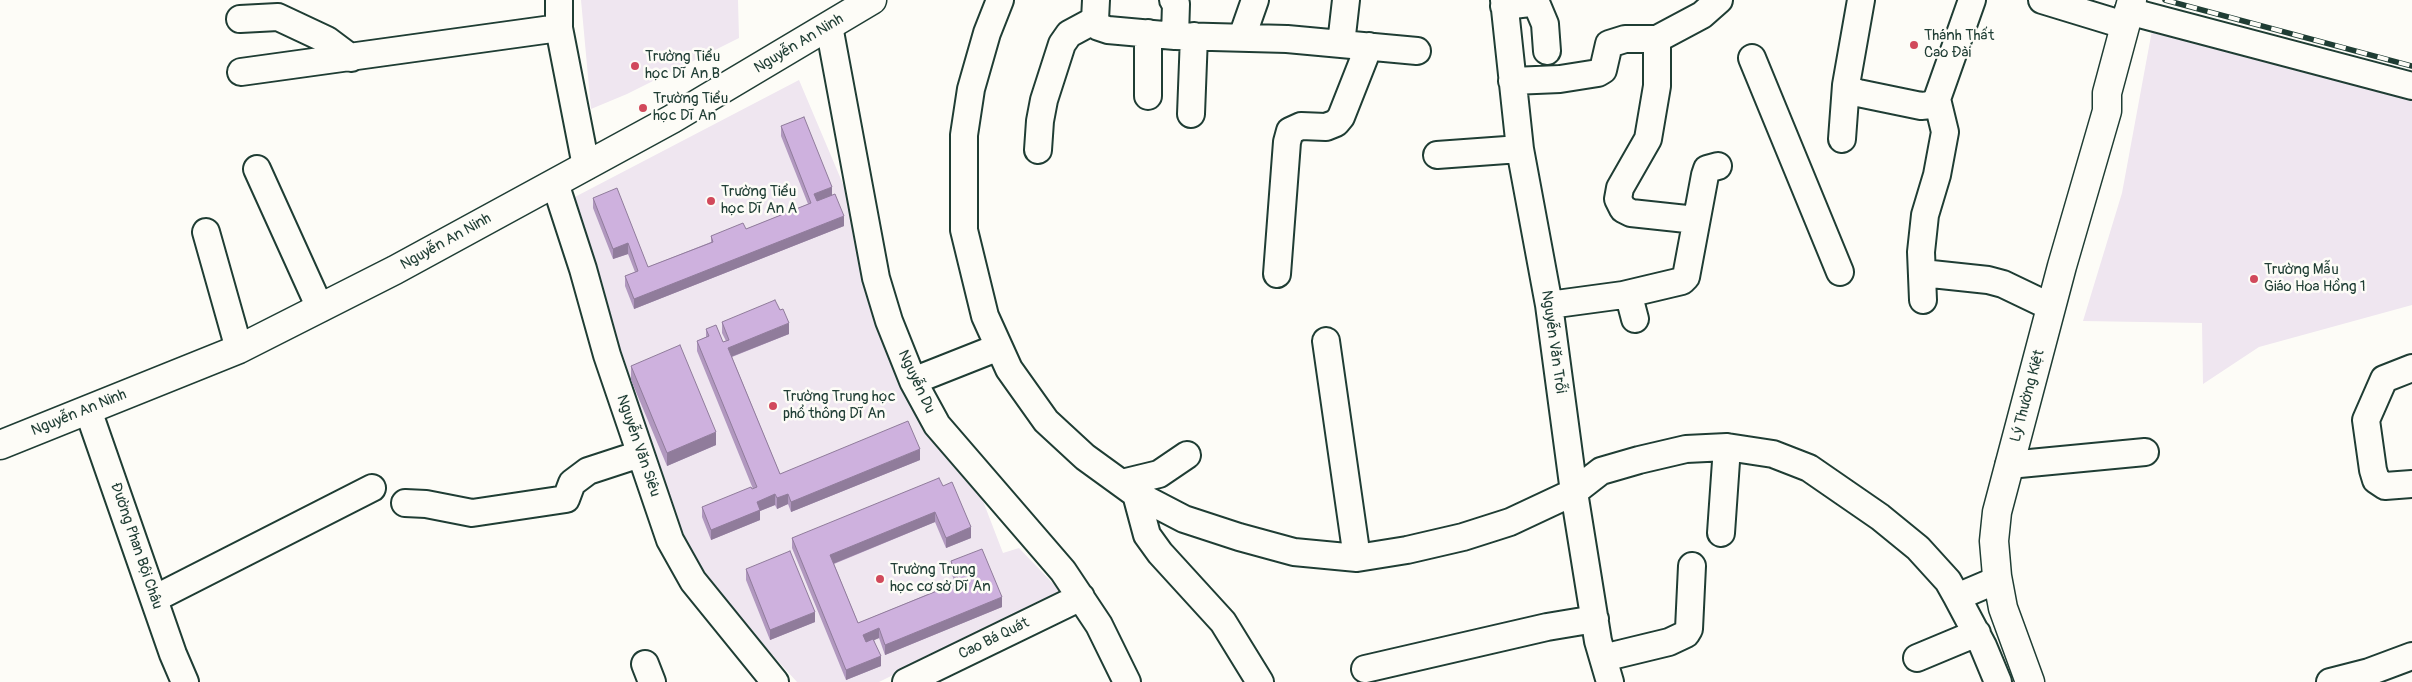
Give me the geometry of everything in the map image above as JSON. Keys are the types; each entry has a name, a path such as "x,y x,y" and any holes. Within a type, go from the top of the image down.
{"main road":[{"name":"Nguyễn An Ninh","path":"0,445 238,348 320,308 672,119 872,0"},
{"name":"Lý Thường Kiệt","path":"2030,682 2002,608 1994,541 1997,512 2051,307 2107,111 2107,93 2134,10"}],"street":[{"path":"560,0 559,28 586,166"},
{"path":"1000,0 986,33 971,89 964,135 964,230 971,263 985,316 1009,369 1046,421 1085,457 1129,489 1184,519 1276,548 1322,556 1357,558 1407,550 1463,537 1510,522 1574,492 1601,471 1686,449 1727,447 1773,454 1808,468 1880,517 1918,548 1948,581 1976,633 1998,682"},
{"path":"1173,0 1176,4 1184,36 1191,114"},
{"path":"1242,37 1255,0"},
{"path":"1341,44 1346,0"},
{"path":"1512,81 1560,79 1598,73 1603,70 1608,44 1625,39 1657,39 1702,15 1719,0"},
{"path":"1842,139 1846,85 1861,0"},
{"path":"1846,85 1850,90 1858,93 1921,106 1931,105 1937,100 1972,0"},
{"path":"2042,0 2134,10 2412,86"},
{"path":"1504,3 1530,3 1537,5 1545,24 1547,51"},
{"name":"Nguyễn Văn Trỗi","path":"1504,3 1520,149 1549,305 1574,492 1595,619 1606,670"},
{"path":"1038,150 1044,100 1062,44 1069,34 1095,10 1099,27 1108,30 1184,36 1287,39 1417,50"},
{"path":"240,19 278,17 327,40 351,58"},
{"name":"Nguyễn Du","path":"829,26 876,278 913,381 937,425 1063,570 1099,625 1127,682"},
{"path":"242,72 559,28"},
{"path":"1148,33 1148,96"},
{"path":"1657,39 1657,86 1648,139 1620,188 1618,199 1623,210 1631,214 1696,220"},
{"path":"1276,274 1290,131 1301,126 1326,127 1336,124 1341,117 1369,46"},
{"path":"1752,58 1840,272"},
{"path":"1923,300 1922,273 1925,215 1937,175 1945,132 1937,100"},
{"path":"1437,155 1520,149"},
{"path":"1549,305 1623,295 1682,281 1686,277 1707,169 1718,166"},
{"path":"257,169 320,308"},
{"name":"Nguyễn Văn Siêu","path":"555,183 583,269 607,355 670,540 694,581 775,682"},
{"path":"206,232 238,348"},
{"path":"1922,273 1972,276 1988,280 2003,284 2051,307"},
{"path":"1623,295 1630,300 1635,319"},
{"path":"1326,341 1357,558"},
{"path":"913,381 999,347"},
{"path":"2412,368 2384,379 2366,420 2372,470 2376,480 2385,486 2412,484"},
{"name":"Đường Phan Bội Châu","path":"88,410 173,654 185,682"},
{"path":"1721,533 1727,447"},
{"path":"2009,465 2145,452"},
{"path":"404,503 426,504 472,513 566,499 572,483 588,471 640,454"},
{"path":"1129,489 1159,474 1187,455"},
{"path":"154,599 372,488"},
{"path":"1129,489 1147,535 1160,553 1222,622 1260,682"},
{"path":"1606,670 1686,634 1689,629 1692,566"},
{"path":"1957,597 1998,580"},
{"name":"Cao Bá Quát","path":"906,682 1081,597"},
{"path":"1365,669 1547,627 1595,619"},
{"path":"1917,658 1976,633"},
{"path":"2330,682 2412,656"}],"shaded area":[{"name":"Trường Tiểu học Dĩ An B","path":"581,0 738,0 739,38 627,94 591,109"},
{"path":"2153,25 2412,90 2412,305 2259,347 2203,384 2202,323 2083,321 2122,193"},
{"path":"799,80 851,203 956,466 983,501 1003,553 1019,548 1061,592 879,682 797,682 756,637 701,567 671,519 629,394 614,326 571,199"}],"building":[{"path":"804,117 832,187 814,194 817,201 835,194 844,216 634,299 625,276 638,271 628,243 613,249 593,198 617,188 648,267 713,242 711,236 743,223 746,229 811,203 781,126"},
{"path":"775,300 780,310 783,309 789,323 728,348 780,474 908,421 920,449 791,502 788,494 777,498 775,494 757,502 760,510 711,530 702,507 751,487 752,489 757,487 697,341 709,336 706,329 716,325 723,342 729,340 722,322"},
{"path":"680,345 716,432 667,453 631,366"},
{"path":"939,478 943,486 952,482 971,527 946,538 935,512 830,555 858,623 959,582 951,561 982,549 1002,597 885,645 879,628 863,635 866,642 873,639 881,656 846,670 792,538"},
{"path":"790,551 815,612 770,630 746,569"}],"railway":[{"path":"2165,0 2412,66"}],"place":[{"name":"Thánh Thất Cao Đài","path":"1914,45"},
{"name":"Trường Tiểu học Dĩ An B","path":"635,66"},
{"name":"Trường Tiểu học Dĩ An","path":"643,108"},
{"name":"Trường Tiểu học Dĩ An A","path":"711,201"},
{"name":"Trường Mẫu Giáo Hoa Hồng 1","path":"2254,279"},
{"name":"Trường Trung học phổ thông Dĩ An","path":"773,406"},
{"name":"Trường Trung học cơ sở Dĩ An","path":"880,579"}]}
